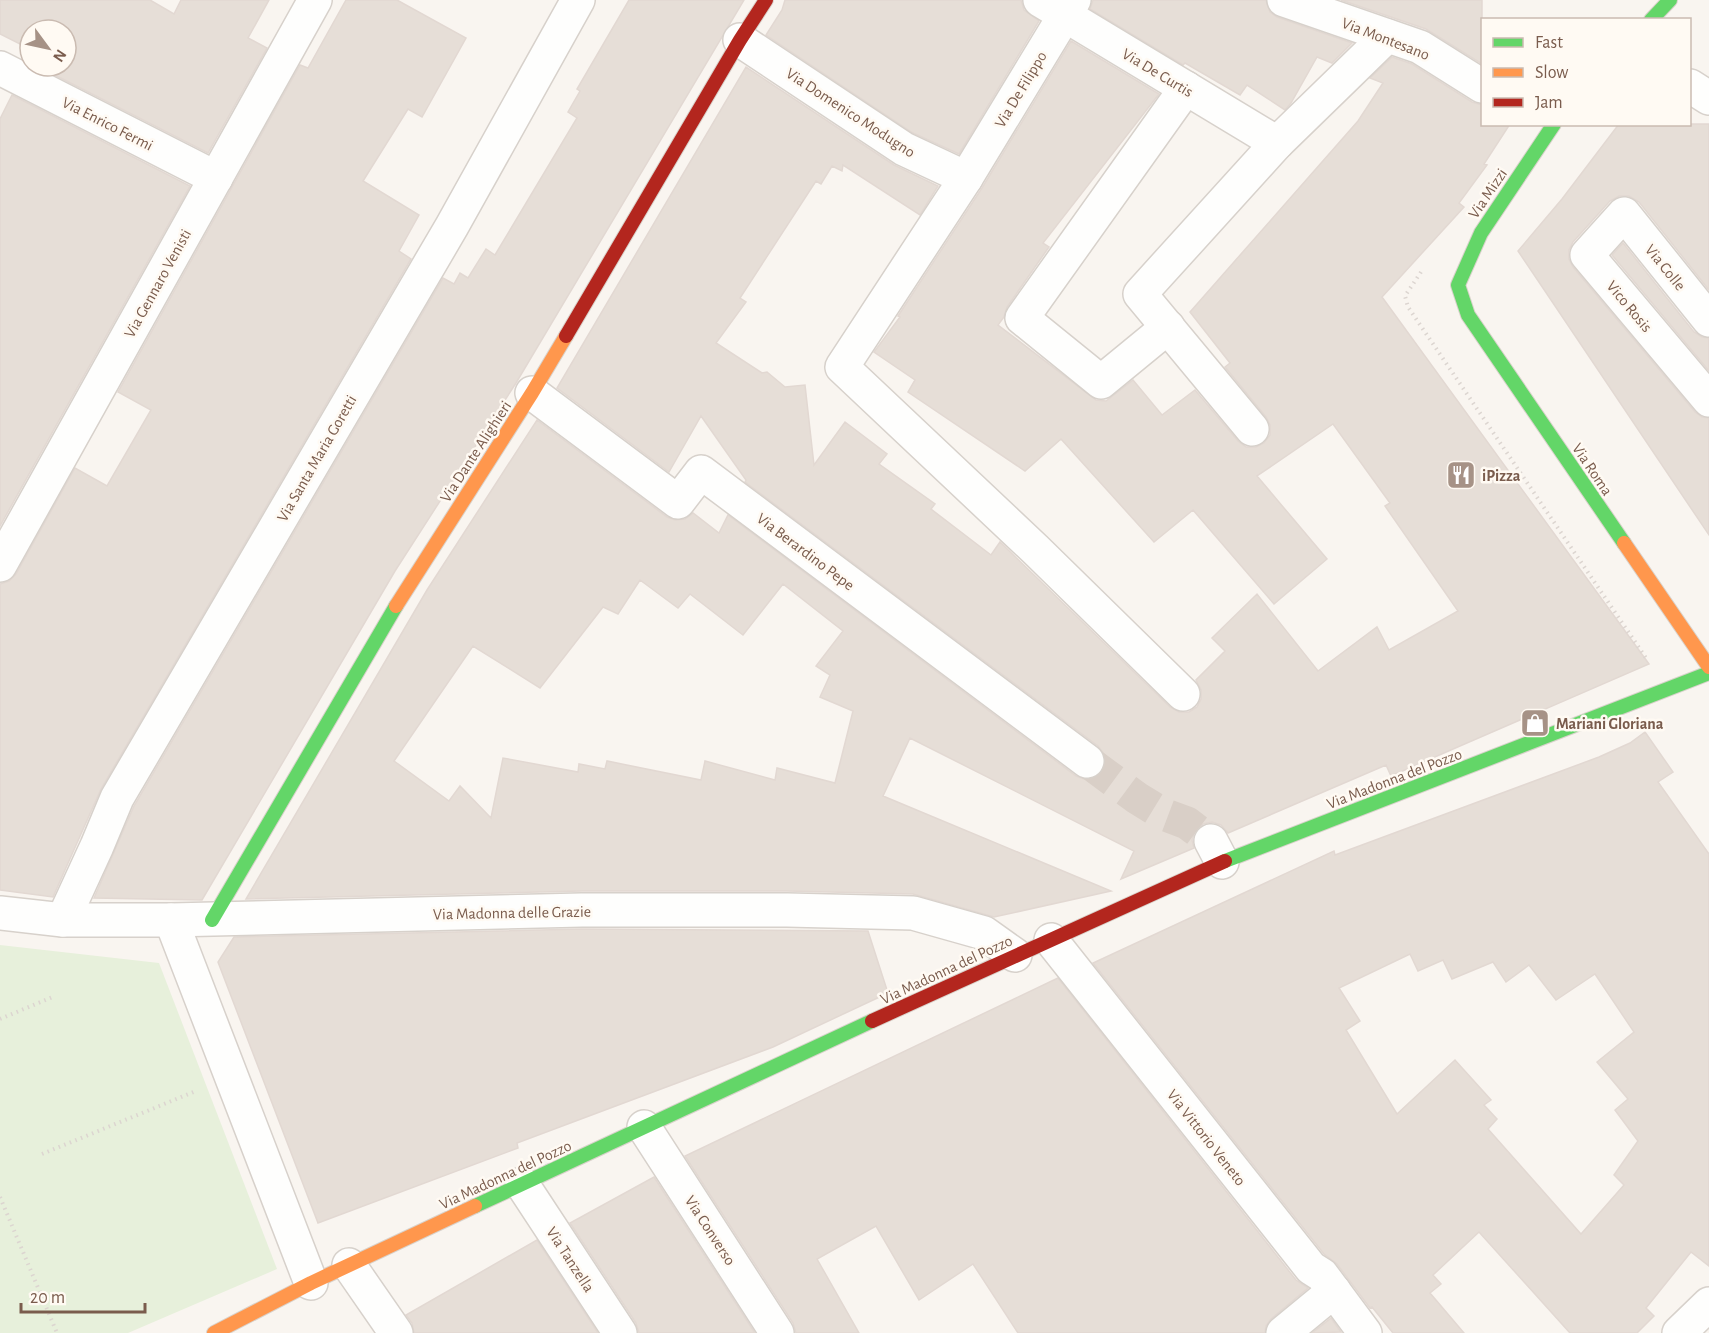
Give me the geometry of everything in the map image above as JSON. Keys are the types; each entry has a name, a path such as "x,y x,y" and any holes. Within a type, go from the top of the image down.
{"street":[{"name":"Via Gennaro Venisti","path":"0,565 315,0"},
{"name":"Via Santa Maria Goretti","path":"63,920 98,846 117,798 440,246 578,0"},
{"name":"Via Dante Alighieri","path":"212,920 411,580 532,393 740,40 766,0"},
{"name":"Via Montesano","path":"1284,0 1420,47 1481,85"},
{"path":"1653,18 1670,0"},
{"name":"Via De Curtis","path":"1059,5 1186,88 1277,143"},
{"name":"Via De Filippo","path":"1059,5 966,178 842,367 1035,549 1183,694"},
{"path":"1252,429 1140,294 1277,143 1388,36"},
{"name":"Via Domenico Modugno","path":"740,40 904,149 966,178"},
{"name":"Via Enrico Fermi","path":"0,68 216,178"},
{"path":"1691,87 1709,98"},
{"path":"1168,327 1101,382 1022,318 1186,88"},
{"name":"Via Mizzi","path":"1458,285 1481,233 1550,126"},
{"name":"Via Colle","path":"1624,214 1709,320"},
{"name":"Vico Rosis","path":"1624,214 1587,255 1709,400"},
{"name":"Via Roma","path":"1458,285 1468,315 1709,667"},
{"name":"Via Berardino Pepe","path":"532,393 678,502 700,472 1087,761"},
{"name":"Via Madonna del Pozzo","path":"214,1333 311,1283 1051,940 1216,851 1709,673"},
{"name":"Via Madonna delle Grazie","path":"0,913 63,920 212,920 582,910 787,910 913,913 984,933 1015,955"},
{"path":"171,920 311,1283"},
{"name":"Via Vittorio Veneto","path":"1051,940 1311,1268 1322,1275 1365,1333"},
{"name":"Via Converso","path":"644,1127 777,1333"},
{"name":"Via Tanzella","path":"522,1184 620,1333"},
{"path":"350,1265 396,1333"},
{"path":"1283,1333 1334,1292"},
{"path":"1678,1333 1709,1304"}],"path":[{"path":"0,1019 55,996"},
{"path":"42,1154 231,1076"},
{"path":"0,1197 57,1333"}],"green space":[{"path":"0,945 159,963 277,1269 128,1333 0,1333"}],"building":[{"path":"0,0 150,0 174,14 181,0 269,0 248,38 267,48 208,153 61,78 78,78 78,18 18,18 18,43 0,34"},
{"path":"346,0 397,0 466,38 422,117 408,109 363,181 419,215 399,251 411,259 101,789 53,897 0,890 0,584 9,581 16,574 75,468 107,486 151,410 118,392 300,65 308,68"},
{"path":"629,0 744,0 516,383 395,571 202,900 94,898 134,806 443,278 454,284 460,273 468,278 486,249 495,255 577,118 568,112 580,91 577,89"},
{"path":"785,0 1021,0 1024,10 1039,21 959,154 913,133 766,35 782,10"},
{"path":"1093,0 1266,0 1270,12 1277,17 1352,43 1332,63 1317,57 1285,110 1247,85 1240,95 1185,63 1183,65 1090,9"},
{"path":"1341,0 1482,0 1481,63 1426,29"},
{"path":"1071,41 1159,94 1043,243 1049,247 1007,307 998,325 1096,400 1106,401 1133,380 1162,415 1195,390 1238,441 1246,447 1256,447 1264,443 1270,435 1270,425 1225,367 1230,363 1190,312 1358,121 1383,83 1370,78 1392,57 1412,64 1472,102 1481,105 1481,126 1509,126 1484,164 1487,165 1459,203 1464,207 1382,297 1649,664 1391,776 1386,765 1228,833 1221,825 1212,822 1203,824 1195,831 1192,840 1194,848 1121,879 1134,851 910,738 883,796 1111,891 994,917 913,894 787,891 582,891 246,899 427,590 537,420 667,517 675,520 685,519 693,513 719,533 728,515 1076,776 1084,779 1094,778 1102,772 1105,764 1104,754 1098,746 745,482 746,480 701,416 669,472 557,388 746,67 894,165 938,186 920,215 843,165 842,171 832,166 821,184 816,181 740,298 746,302 716,343 762,373 767,372 785,387 805,385 814,465 845,422 887,454 879,464 935,504 931,509 991,555 1000,542 1170,707 1179,712 1189,712 1197,707 1201,699 1201,690 1196,680 1225,651 1212,638 1257,594 1318,671 1377,627 1389,650 1458,611 1385,506 1390,503 1333,424 1257,476 1327,559 1274,604 1193,510 1154,542 1061,439 1025,471 908,392 915,380 874,352 900,317 898,316 982,188","holes":["640,580 678,608 690,594 743,635 783,584 843,631 816,666 830,675 820,697 853,711 835,783 777,768 775,780 705,761 701,780 607,761 605,769 579,764 578,772 503,758 491,818 460,786 449,801 394,761 473,646 540,688 603,607 618,614"]},
{"path":"12,95 190,186 0,526 0,119"},
{"path":"1709,124 1709,290 1639,202 1629,196 1619,196 1610,201 1573,242 1569,250 1569,259 1573,267 1695,412 1702,417 1709,418 1709,535 1518,251 1562,199 1617,126"},
{"path":"1623,243 1694,332 1709,338 1709,371 1612,255"},
{"path":"1645,732 1673,772 1658,782 1709,854 1709,1266 1691,1252 1646,1308 1654,1316 1637,1333 1570,1333 1479,1232 1433,1275 1441,1284 1430,1293 1464,1333 1393,1333 1372,1307 1370,1308 1337,1264 1324,1254 1093,963 1334,851 1335,855 1599,757 1630,743","holes":["1410,954 1418,971 1443,960 1452,979 1493,962 1506,982 1529,965 1556,1000 1595,974 1634,1032 1597,1062 1628,1099 1615,1110 1638,1141 1614,1175 1624,1185 1581,1234 1488,1129 1497,1119 1484,1105 1491,1100 1455,1060 1397,1114 1346,1030 1360,1021 1339,988"]},
{"path":"582,929 868,931 888,993 773,1047 517,1143 518,1148 318,1223 218,962 234,937"},
{"path":"1058,978 1296,1280 1308,1288 1271,1319 1266,1326 1265,1333 1018,1333 973,1264 919,1300 876,1226 817,1259 859,1333 796,1333 793,1323 685,1156"},
{"path":"654,1177 755,1333 639,1333 636,1323 570,1223"},
{"path":"537,1240 598,1333 414,1333 412,1323 406,1315"},
{"path":"1331,1318 1341,1332 1312,1333"}],"tunnel":[{"path":"1087,761 1137,798 1163,814 1187,823 1211,841"}],"traffic: fast":[{"path":"1653,18 1670,0"},
{"path":"1553,126 1481,233 1458,285 1468,315 1624,543"},
{"path":"212,920 396,606"},
{"path":"1225,861 1709,673"},
{"path":"475,1206 872,1021"}],"traffic: slow":[{"path":"396,606 566,336"},
{"path":"1624,543 1709,667"},
{"path":"214,1333 311,1283 475,1206"}],"traffic: jam":[{"path":"566,336 740,40 766,0"},
{"path":"872,1021 1225,861"}],"place":[{"name":"iPizza","path":"1461,475"},
{"name":"Mariani Gloriana","path":"1535,723"}]}
